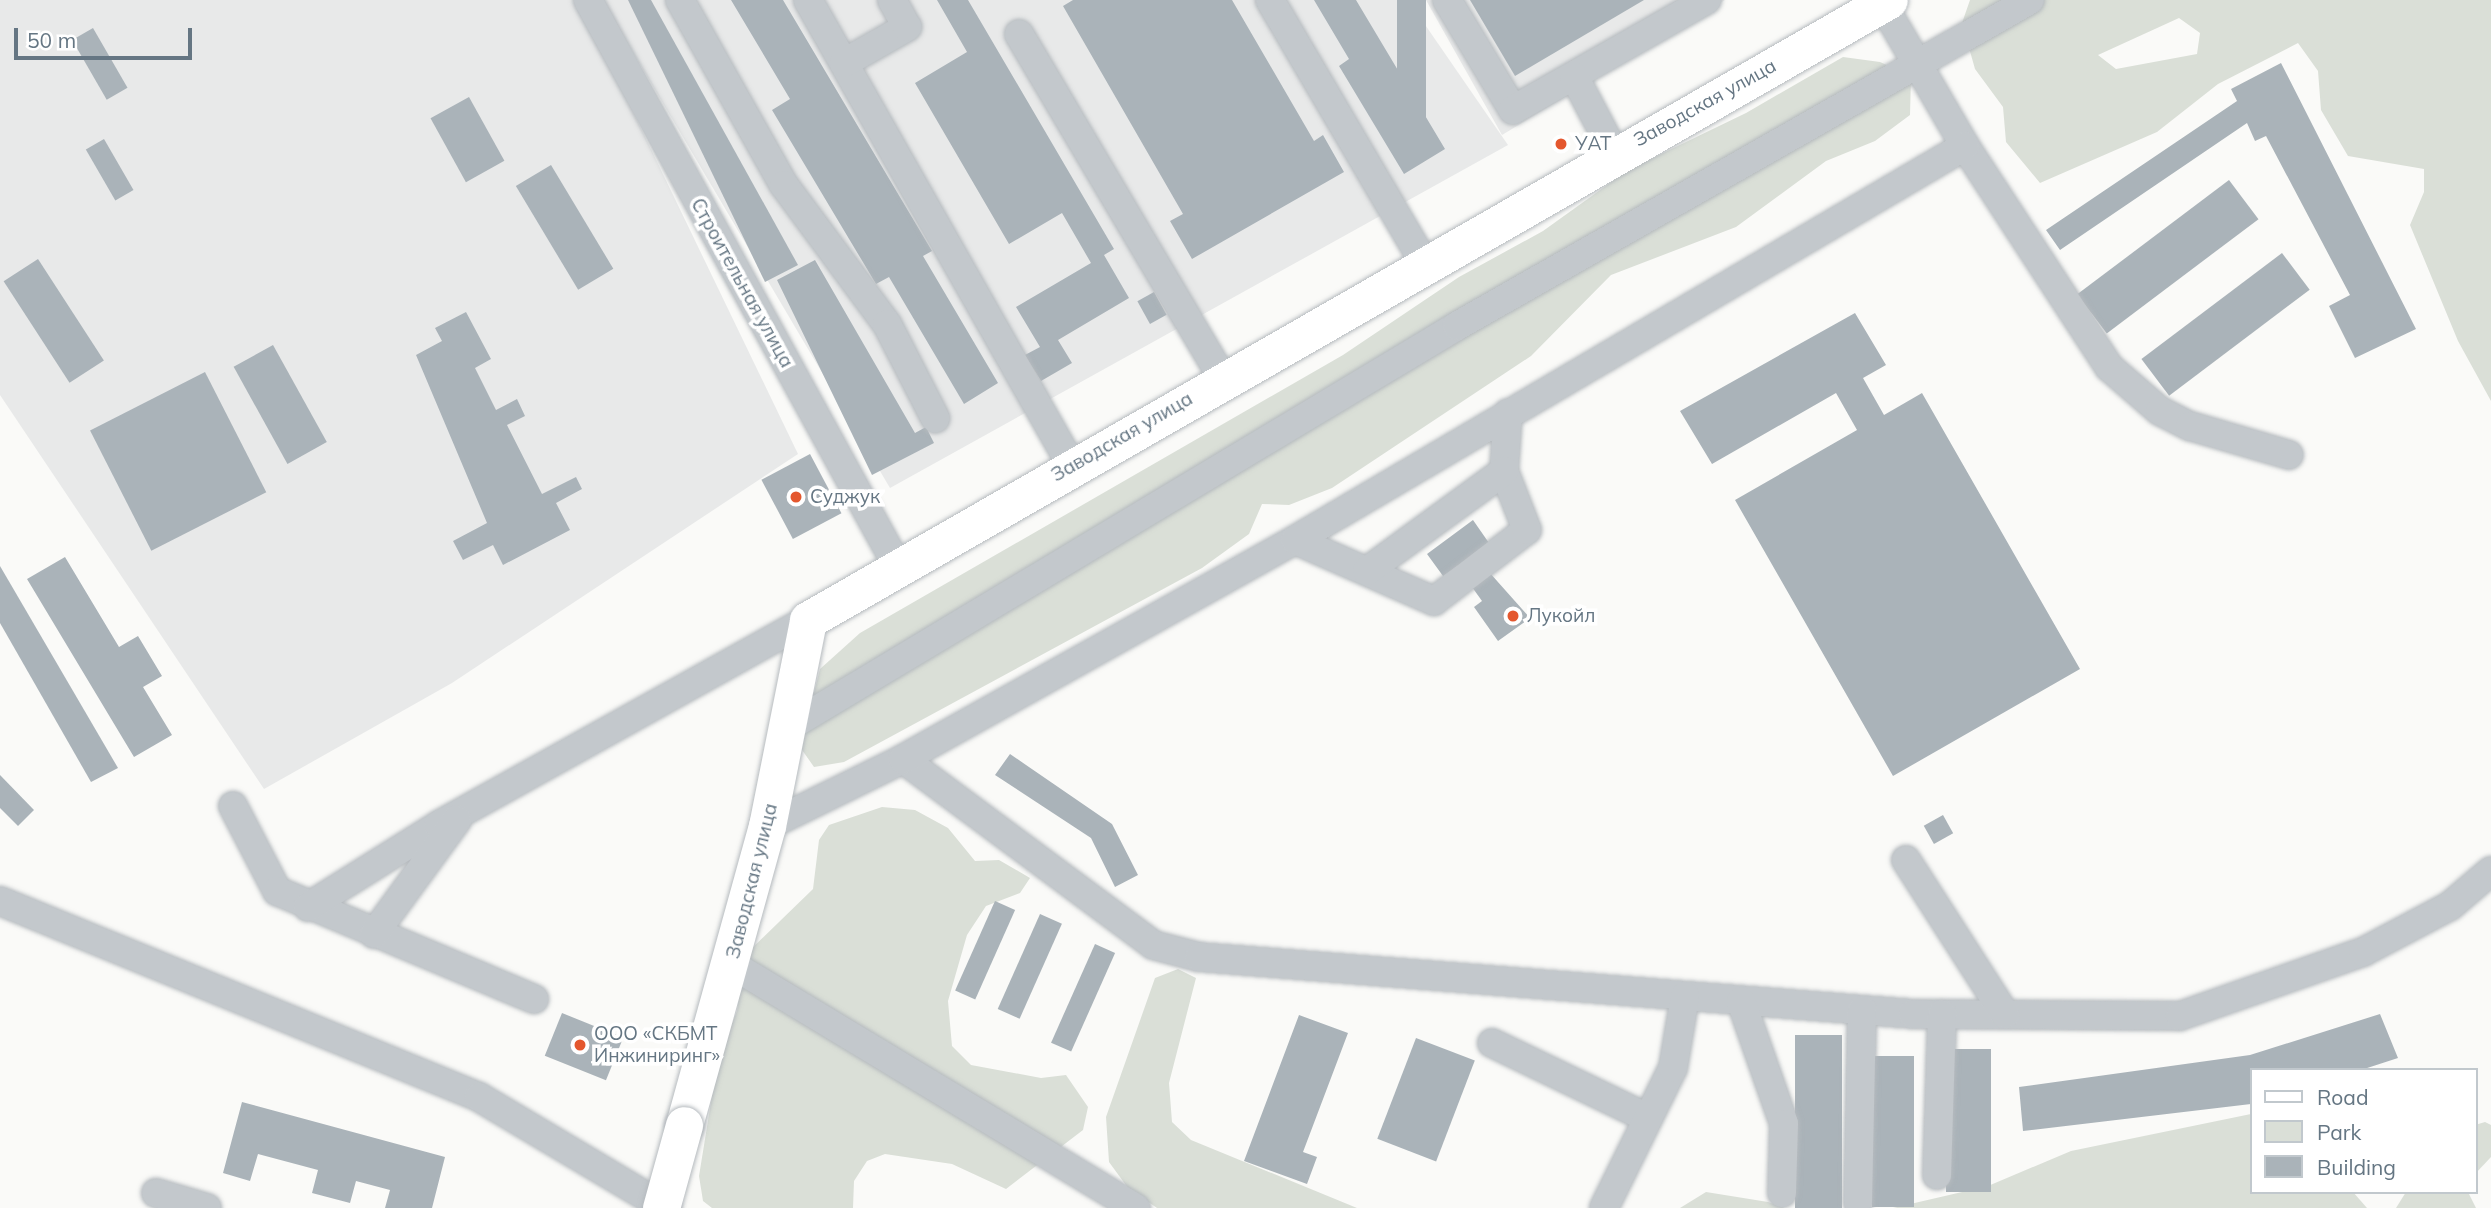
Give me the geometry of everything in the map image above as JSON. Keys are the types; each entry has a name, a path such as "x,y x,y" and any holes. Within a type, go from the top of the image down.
{"main road":[{"name":"Заводская улица","path":"664,1208 684,1125 731,964 767,826 808,620 897,565 1884,1"}],"street":[{"name":"Строительная улица","path":"588,0 897,565"},
{"path":"680,0 784,185 887,324 935,418"},
{"path":"808,0 1072,466"},
{"path":"844,63 907,27 892,0"},
{"path":"1270,0 1425,264"},
{"path":"1447,0 1513,110 1707,0"},
{"path":"787,728 1457,326 2030,0"},
{"path":"1884,1 1965,146 2091,346 2132,390 2190,426 2289,455"},
{"path":"1019,34 1223,379"},
{"path":"1573,76 1615,154"},
{"path":"767,826 903,759 1295,540 1965,146"},
{"path":"1295,540 1434,601 1527,530 1504,471 1508,413"},
{"path":"1367,571 1504,471"},
{"path":"308,907 462,812 808,620"},
{"path":"903,759 1153,946 1245,963 1862,1010 1942,1014 2180,1016 2363,952 2451,906 2491,871"},
{"path":"233,806 277,891 308,907 534,999"},
{"path":"374,934 462,812"},
{"path":"1906,860 2005,1014"},
{"path":"0,901 479,1097 664,1208"},
{"path":"731,964 1136,1208"},
{"path":"1604,1208 1676,1056 1685,996"},
{"path":"1741,1001 1784,1124 1782,1193"},
{"path":"1858,1202 1862,1010"},
{"path":"1937,1175 1942,1014"},
{"path":"1492,1043 1648,1118"},
{"path":"156,1193 207,1208"}],"shaded area":[{"path":"0,0 579,0 798,454 452,683 264,789 0,395"},
{"path":"602,0 1408,0 1508,145 890,488"},
{"path":"1426,0 1725,0 1502,135"}],"green space":[{"path":"1970,0 2491,0 2491,401 2458,341 2410,225 2424,192 2424,169 2348,156 2321,110 2318,71 2298,43 2218,84 2157,132 2040,183 2006,142 2003,107 1975,69 1962,23","holes":["2179,18 2200,33 2197,54 2116,69 2098,55"]},
{"path":"1843,57 1880,62 1911,76 1910,115 1875,141 1826,161 1736,227 1611,275 1531,356 1332,488 1289,505 1262,504 1249,534 1202,568 844,762 814,767 800,747 820,669 860,633 1343,355 1459,277 1543,231 1628,170 1746,113"},
{"path":"882,807 915,810 948,828 975,861 999,860 1030,878 1020,893 986,906 967,935 948,1001 952,1046 971,1065 1041,1078 1066,1075 1088,1107 1083,1130 1006,1189 952,1164 885,1154 867,1161 854,1181 853,1208 712,1208 703,1201 699,1176 718,1059 737,1011 745,955 813,889 819,840 829,825"},
{"path":"1178,969 1196,978 1169,1083 1172,1122 1191,1140 1357,1208 1157,1208 1128,1188 1109,1162 1106,1117 1155,978"},
{"path":"2250,1114 2250,1194 2355,1194 2367,1208 1893,1208 1988,1186 2071,1151"},
{"path":"2485,1122 2491,1125 2491,1157 2477,1172 2477,1124"},
{"path":"1706,1192 1768,1202 1785,1208 1680,1208"},
{"path":"2405,1194 2469,1194 2476,1208 2396,1208"}],"building":[{"path":"628,0 651,0 798,265 765,282"},
{"path":"731,0 783,0 932,251 923,256 998,383 964,404 889,277 876,284 772,110 790,99"},
{"path":"937,0 968,0 1114,249 1104,255 1129,298 1058,340 1072,363 1041,381 1025,355 1040,347 1016,307 1091,263 1062,213 1009,244 915,83 967,52"},
{"path":"1073,0 1232,0 1314,141 1323,135 1344,172 1192,259 1170,221 1183,214 1063,6"},
{"path":"1314,0 1356,0 1445,149 1404,174 1339,66 1349,59"},
{"path":"1397,0 1426,0 1426,123 1397,123"},
{"path":"1470,0 1644,0 1515,76"},
{"path":"93,28 128,88 107,100 72,40"},
{"path":"2281,63 2416,329 2355,358 2329,306 2350,295 2266,136 2255,141 2247,123 2060,250 2046,230 2237,101 2231,89"},
{"path":"469,97 504,161 466,182 431,118"},
{"path":"104,139 134,190 115,201 86,150"},
{"path":"551,165 613,269 578,290 516,186"},
{"path":"2229,180 2258,219 2107,333 2077,294"},
{"path":"2282,253 2310,290 2169,396 2141,359"},
{"path":"38,259 104,360 70,383 4,281"},
{"path":"815,260 915,433 926,427 934,443 872,475 777,280"},
{"path":"1154,292 1167,315 1150,324 1137,301"},
{"path":"466,312 491,359 475,368 496,410 517,399 525,416 507,425 542,494 576,477 582,489 556,503 570,530 503,565 493,545 463,560 453,541 487,523 416,355 442,341 435,328"},
{"path":"1855,313 1886,365 1863,378 1884,415 1922,393 2080,669 1893,776 1735,500 1857,430 1836,393 1712,464 1680,411"},
{"path":"273,345 327,442 287,464 234,367"},
{"path":"205,372 266,492 151,551 90,431"},
{"path":"810,454 841,513 793,539 761,480"},
{"path":"1473,520 1489,543 1473,554 1530,618 1498,641 1474,607 1482,601 1457,566 1443,576 1427,554"},
{"path":"65,557 119,647 138,636 162,676 143,687 172,735 134,757 27,579"},
{"path":"0,566 118,768 91,782 0,623"},
{"path":"1010,754 1112,824 1138,875 1115,887 1091,838 995,775"},
{"path":"0,775 34,810 18,826 0,808"},
{"path":"1943,815 1953,833 1934,844 1924,826"},
{"path":"995,901 1015,910 975,999 955,991"},
{"path":"1040,914 1062,924 1020,1019 998,1009"},
{"path":"1095,944 1115,953 1071,1052 1051,1043"},
{"path":"562,1013 623,1038 606,1080 545,1056"},
{"path":"2380,1014 2398,1058 2367,1068 2250,1068 2250,1104 2023,1131 2019,1087 2250,1055"},
{"path":"1299,1015 1348,1033 1303,1152 1317,1157 1307,1184 1244,1161"},
{"path":"1795,1035 1842,1035 1842,1208 1795,1208"},
{"path":"1416,1038 1475,1061 1436,1161 1377,1139"},
{"path":"1946,1049 1991,1049 1991,1192 1946,1192"},
{"path":"1872,1056 1914,1056 1914,1207 1872,1207"},
{"path":"242,1102 445,1157 432,1208 385,1208 390,1190 356,1181 350,1203 312,1193 318,1170 258,1154 250,1181 223,1173"}],"place":[{"name":"УАТ","path":"1561,144"},
{"name":"Суджук","path":"796,497"},
{"name":"Лукойл","path":"1513,616"},
{"name":"ООО «СКБМТ Инжиниринг»","path":"580,1045"}]}
